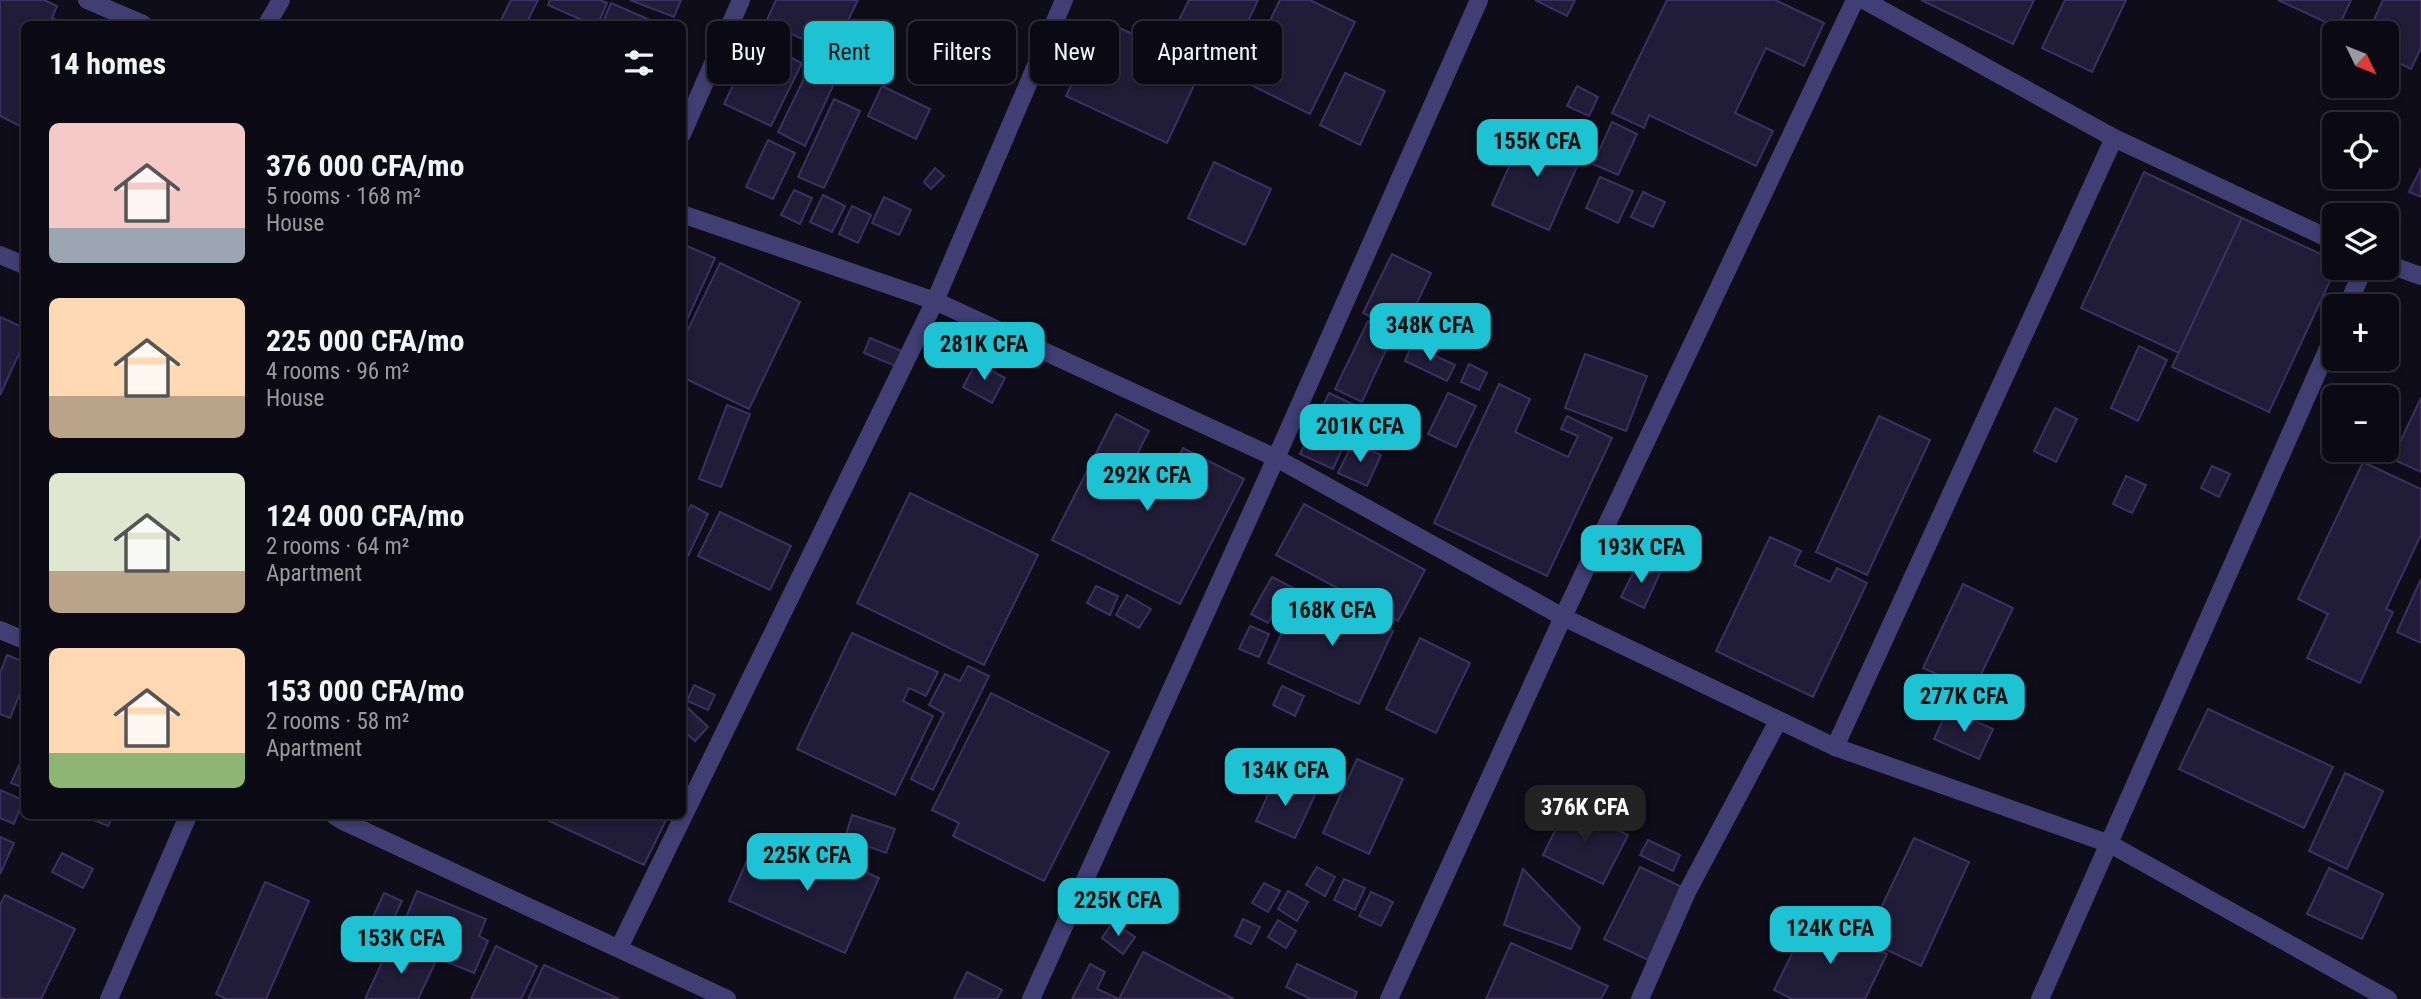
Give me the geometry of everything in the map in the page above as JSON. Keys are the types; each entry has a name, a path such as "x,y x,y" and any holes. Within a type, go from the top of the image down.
{"street":[{"path":"86,0 136,21"},
{"path":"270,21 281,0"},
{"path":"686,125 741,0"},
{"path":"686,811 935,301 1064,0"},
{"path":"1031,999 1276,458 1479,0"},
{"path":"1389,999 1563,617 1855,0"},
{"path":"1864,0 2114,138 2322,235"},
{"path":"1835,747 2114,138"},
{"path":"686,215 935,301 1276,458 1563,617 1835,747 2110,845 2388,999"},
{"path":"0,255 21,263"},
{"path":"2399,268 2421,276"},
{"path":"2040,999 2322,362"},
{"path":"0,630 21,638"},
{"path":"1640,999 1687,892 1778,721"},
{"path":"109,999 187,819"},
{"path":"345,819 727,999"},
{"path":"619,948 682,819"}],"building":[{"path":"0,0 44,0 57,6 52,18 59,21 21,21 21,126 0,116"},
{"path":"511,0 538,0 528,21 500,21"},
{"path":"550,0 600,0 607,3 599,21 584,21 548,5"},
{"path":"630,0 681,0 674,17"},
{"path":"776,0 858,0 848,21 804,21 804,40 790,33 790,21 766,21"},
{"path":"1189,0 1258,0 1248,21 1178,21"},
{"path":"1280,0 1310,0 1355,22 1310,114 1249,84 1282,84 1282,21 1270,21"},
{"path":"1535,0 1575,0 1567,16"},
{"path":"1667,0 1775,0 1824,23 1804,66 1766,48 1735,113 1773,131 1756,166 1649,115 1644,128 1612,113"},
{"path":"1921,0 2034,0 2013,44"},
{"path":"2065,0 2126,0 2092,72 2042,48"},
{"path":"2278,0 2351,0 2341,21 2323,21"},
{"path":"2383,0 2421,0 2421,48 2411,69 2399,63 2399,21 2373,21"},
{"path":"611,3 652,21 603,21"},
{"path":"1119,28 1133,34 1133,84 1195,84 1167,143 1066,96 1072,84 1119,84"},
{"path":"790,57 802,63 771,126 724,104 733,84 790,84"},
{"path":"1345,73 1385,91 1360,145 1320,125"},
{"path":"804,78 804,84 834,84 805,146 778,132"},
{"path":"882,86 930,109 916,139 868,116"},
{"path":"1577,86 1598,97 1589,116 1567,106"},
{"path":"834,99 860,111 824,188 798,177"},
{"path":"1612,122 1637,134 1618,175 1593,164"},
{"path":"1526,128 1583,153 1549,230 1492,205"},
{"path":"768,140 795,153 773,199 746,187"},
{"path":"1214,162 1271,189 1245,245 1188,218"},
{"path":"935,168 944,176 931,189 924,182"},
{"path":"2421,168 2421,197 2409,192"},
{"path":"2144,172 2242,218 2179,353 2081,308"},
{"path":"1600,177 1633,191 1618,223 1586,208"},
{"path":"794,190 812,198 800,224 781,215"},
{"path":"1643,192 1665,202 1653,227 1631,217"},
{"path":"823,195 845,206 832,232 810,222"},
{"path":"884,197 911,210 899,235 872,223"},
{"path":"852,206 871,215 858,243 839,234"},
{"path":"2242,218 2322,255 2322,280 2330,280 2269,412 2172,367"},
{"path":"686,246 715,258 686,322"},
{"path":"1392,254 1431,273 1403,333 1363,313"},
{"path":"720,263 800,302 749,409 686,379 686,334"},
{"path":"0,317 21,327 21,350 0,395"},
{"path":"1368,321 1394,333 1362,402 1335,389"},
{"path":"870,338 904,352 898,367 864,353"},
{"path":"1412,345 1455,365 1447,381 1405,361"},
{"path":"2139,346 2167,360 2138,421 2111,408"},
{"path":"1585,354 1647,376 1626,431 1565,408"},
{"path":"976,362 1005,378 992,403 963,387"},
{"path":"1469,364 1487,373 1479,390 1461,382"},
{"path":"1499,384 1530,399 1515,432 1568,457 1578,436 1561,429 1567,416 1612,438 1547,576 1434,523"},
{"path":"1329,393 1361,408 1333,469 1300,454"},
{"path":"1448,393 1476,406 1456,447 1428,434"},
{"path":"2421,398 2421,472 2399,462 2399,444"},
{"path":"727,405 750,414 721,487 699,479"},
{"path":"2055,408 2077,419 2056,462 2034,451"},
{"path":"1116,414 1149,431 1131,466 1165,483 1183,448 1244,479 1180,604 1052,540"},
{"path":"1879,416 1930,440 1867,575 1816,552"},
{"path":"1353,442 1381,455 1367,486 1338,473"},
{"path":"2363,462 2421,489 2421,535 2386,609 2393,612 2360,683 2307,658 2328,614 2298,599"},
{"path":"2212,466 2230,474 2219,497 2201,488"},
{"path":"2126,476 2146,485 2132,513 2113,504"},
{"path":"910,493 1038,555 984,665 857,603"},
{"path":"1304,504 1425,570 1398,621 1276,555"},
{"path":"691,505 708,514 688,556 686,555 686,514"},
{"path":"720,512 791,546 770,590 698,556"},
{"path":"1770,537 1801,551 1794,565 1830,582 1837,568 1867,583 1813,697 1716,651"},
{"path":"1638,563 1660,573 1644,608 1621,597"},
{"path":"1272,577 1303,593 1294,610 1279,603 1268,623 1251,614"},
{"path":"2421,579 2421,643 2397,632"},
{"path":"1963,584 2013,608 1973,691 1923,668"},
{"path":"1096,586 1118,596 1110,615 1087,603"},
{"path":"1313,594 1393,631 1359,704 1268,663 1290,615 1301,619"},
{"path":"1127,595 1151,609 1139,628 1116,615"},
{"path":"1250,626 1269,634 1259,657 1239,649"},
{"path":"852,633 938,672 926,696 909,688 903,701 933,716 895,795 797,749"},
{"path":"1420,638 1470,663 1436,733 1386,709"},
{"path":"7,655 21,661 21,690 10,718 0,714 0,673"},
{"path":"968,666 989,676 933,790 911,779 944,713 929,705 945,674 960,681"},
{"path":"694,685 715,695 708,710 687,701"},
{"path":"1282,686 1304,696 1295,716 1273,705"},
{"path":"991,693 1109,752 1044,881 953,836 959,823 932,810"},
{"path":"686,708 708,727 695,741 686,733"},
{"path":"1948,709 1993,729 1979,759 1934,739"},
{"path":"2208,709 2333,767 2304,828 2179,769"},
{"path":"1357,759 1403,779 1369,854 1323,833"},
{"path":"21,761 21,787 11,783"},
{"path":"2345,773 2383,791 2347,869 2309,851"},
{"path":"1276,777 1315,795 1295,838 1256,821"},
{"path":"0,790 21,799 14,824 0,818"},
{"path":"1567,806 1628,835 1603,884 1543,855"},
{"path":"852,815 895,829 886,853 845,838"},
{"path":"91,819 112,819 108,826"},
{"path":"548,819 667,819 644,865"},
{"path":"0,837 14,843 0,874"},
{"path":"789,837 879,878 845,953 729,901 750,854 777,865"},
{"path":"1914,838 1969,862 1921,966 1866,940"},
{"path":"1648,840 1680,855 1673,871 1640,855"},
{"path":"62,853 93,869 83,888 52,872"},
{"path":"1317,867 1335,877 1325,896 1306,885"},
{"path":"1640,867 1684,888 1648,960 1604,939"},
{"path":"2329,868 2383,894 2362,939 2307,914"},
{"path":"1523,869 1580,928 1571,949 1504,925"},
{"path":"1344,879 1365,888 1355,910 1334,900"},
{"path":"265,882 309,901 266,999 226,999 216,994"},
{"path":"1264,883 1280,891 1268,912 1252,903"},
{"path":"417,891 486,919 479,936 488,941 474,973 396,941"},
{"path":"1288,891 1308,902 1297,921 1278,909"},
{"path":"1371,892 1393,902 1381,926 1359,916"},
{"path":"384,893 402,901 384,939 367,930"},
{"path":"5,895 75,929 41,999 0,997 0,905"},
{"path":"1810,917 1887,954 1865,999 1792,999 1774,990"},
{"path":"1243,919 1260,927 1251,944 1235,936"},
{"path":"1278,920 1296,931 1286,948 1268,937"},
{"path":"1113,922 1135,937 1123,954 1102,938"},
{"path":"391,943 435,963 418,999 365,999"},
{"path":"1511,943 1608,986 1601,999 1486,999"},
{"path":"496,946 537,966 521,999 471,999"},
{"path":"1143,952 1234,999 1119,999"},
{"path":"1090,964 1105,972 1097,989 1119,999 1072,999"},
{"path":"1297,964 1357,992 1354,999 1311,999 1286,987"},
{"path":"544,965 619,999 528,999"},
{"path":"967,972 1002,990 997,999 954,999"}]}
